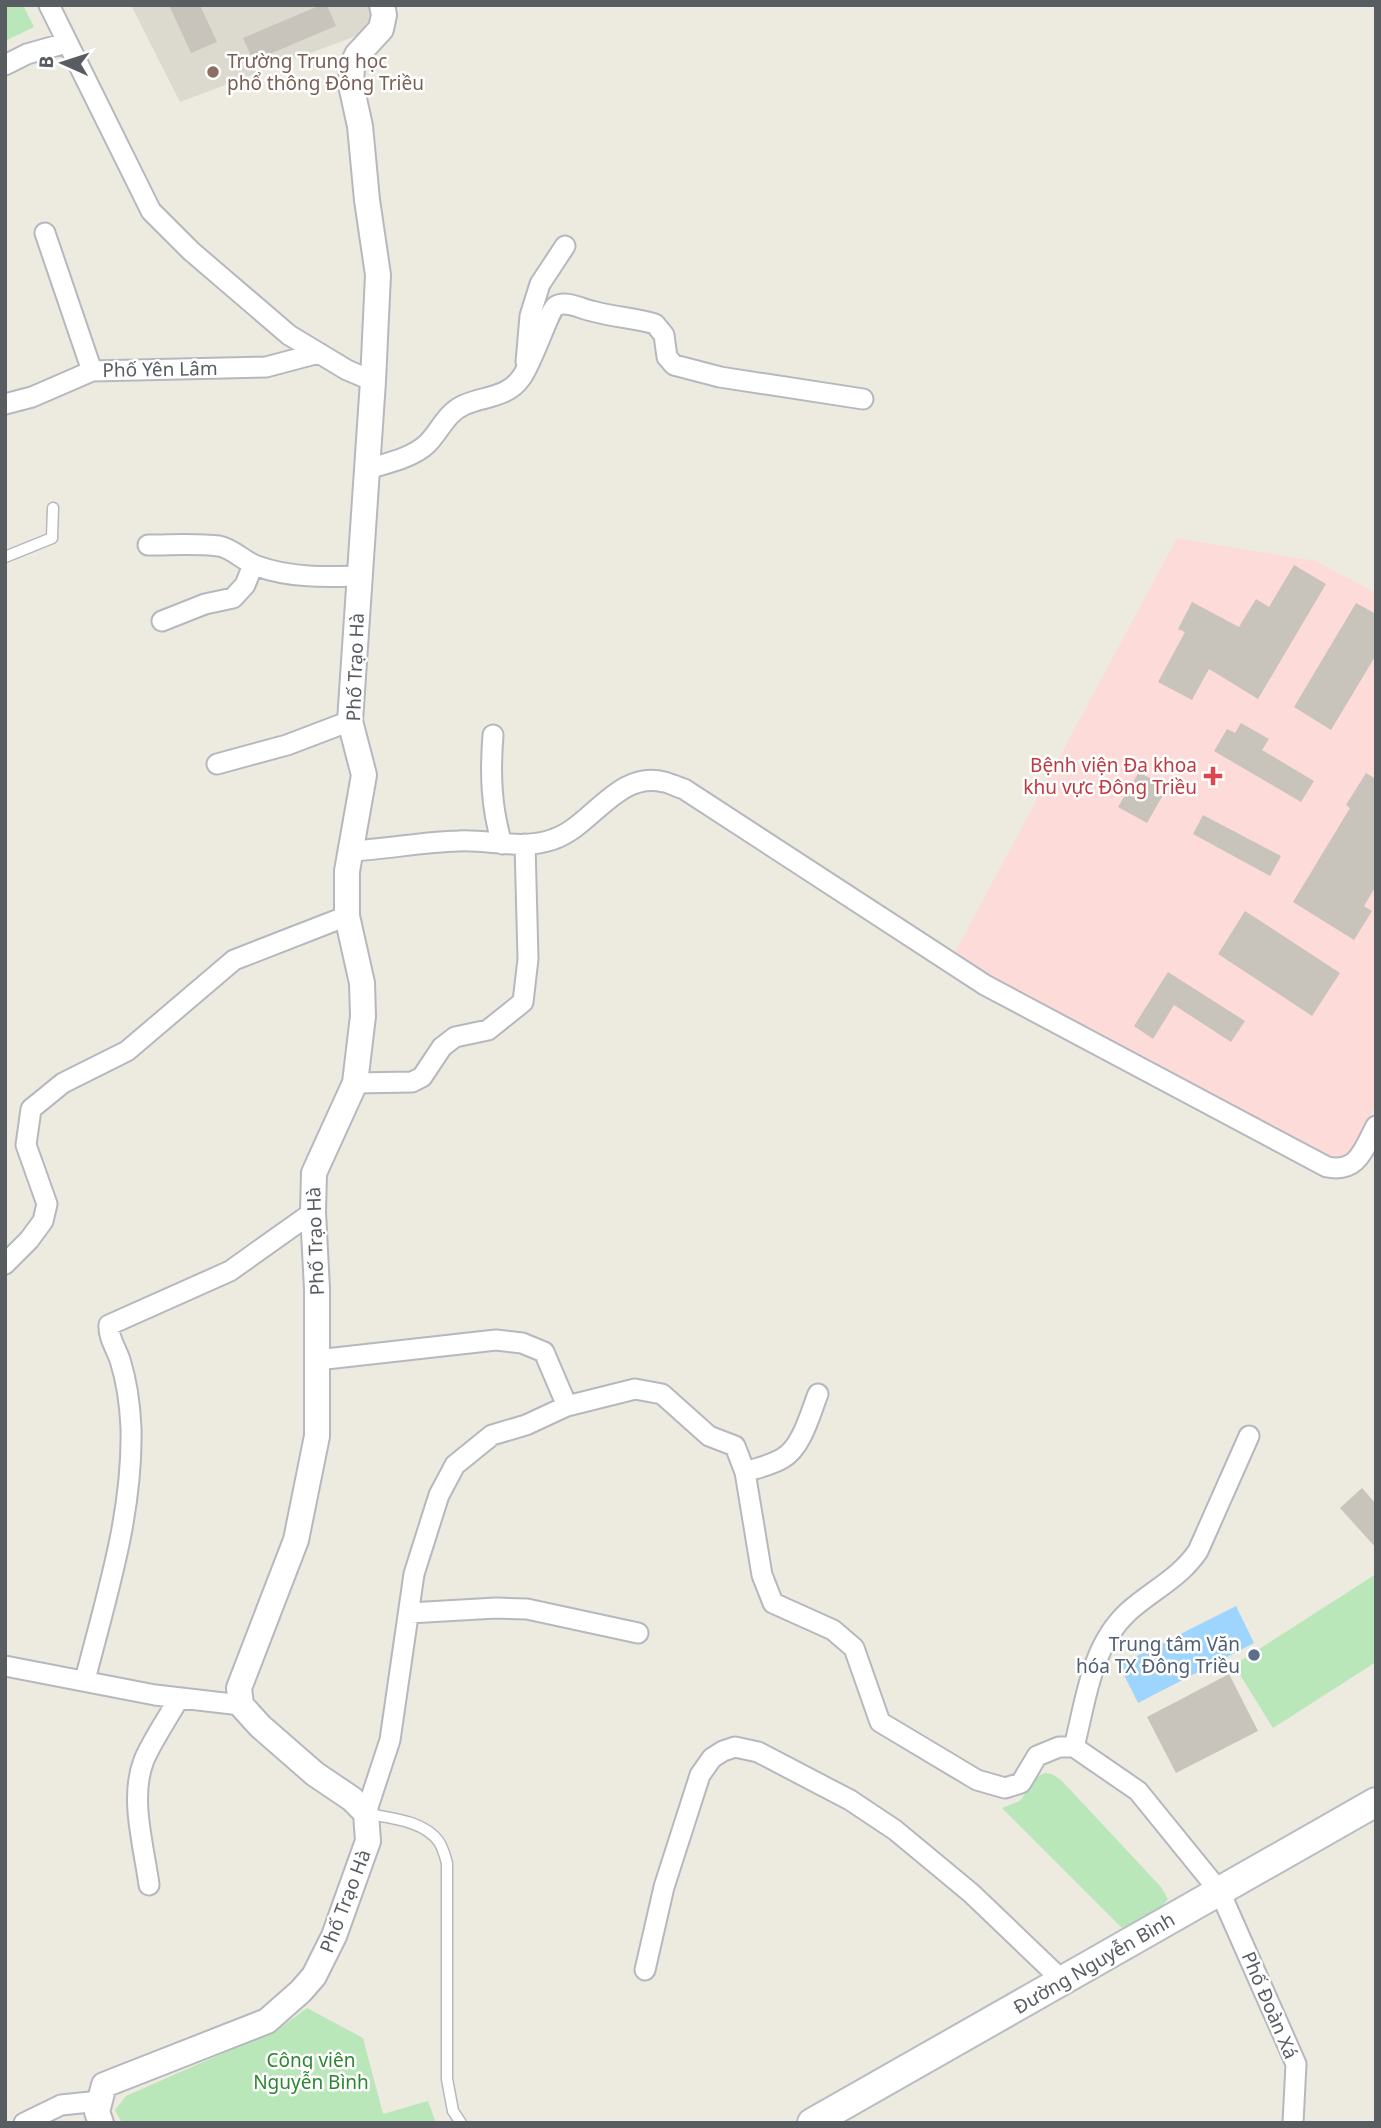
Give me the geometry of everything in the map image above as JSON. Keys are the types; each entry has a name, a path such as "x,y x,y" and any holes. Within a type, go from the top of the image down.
{"main road":[{"name":"Đường Nguyễn Bình","path":"812,2123 1376,1802"}],"street":[{"path":"49,5 151,211 191,251 289,335 348,370 373,381"},
{"name":"Phố Trạo Hà","path":"241,1705 239,1688 296,1540 309,1486 317,1436 314,1173 355,1083 363,1016 362,983 347,916 347,871 364,775 350,720 368,469 377,275 360,126 351,85 352,66 357,55 381,29 384,15 382,5"},
{"path":"5,65 27,54 66,43"},
{"path":"45,233 92,371"},
{"path":"526,370 530,316 540,284 565,246"},
{"path":"368,469 416,451 428,443 448,416 463,405 494,397 510,389 526,370 552,309 563,304 655,324 664,335 667,357 674,365 720,377 863,399"},
{"name":"Phố Yên Lâm","path":"5,404 32,397 92,371 266,367 319,353"},
{"path":"148,545 222,547 237,553 253,565 277,573 327,577 360,576"},
{"path":"162,621 205,604 233,598 245,585 253,565"},
{"path":"218,764 287,745 350,720"},
{"path":"493,735 490,779 495,821 502,844"},
{"path":"351,851 459,841 526,844 551,840 575,829 613,795 637,782 662,781 684,789 985,985 1327,1167 1339,1170 1350,1166 1362,1153 1376,1126"},
{"path":"355,1083 412,1082 422,1077 442,1046 455,1037 488,1030 523,1002 528,960 526,844"},
{"path":"5,1264 43,1221 47,1204 26,1145 31,1109 62,1083 127,1051 234,960 347,916"},
{"path":"85,1680 119,1547 130,1464 128,1389 108,1331 109,1325 230,1271 313,1212"},
{"path":"317,1360 496,1340 522,1343 544,1352 567,1406"},
{"path":"5,1666 179,1698 241,1705 315,1774 352,1799 366,1813 390,1740 414,1574 439,1495 455,1465 492,1435 526,1425 567,1406 635,1389 662,1394 709,1436 735,1446 745,1472 762,1575 773,1603 833,1630 855,1648 880,1722 977,1780 1005,1788 1021,1783 1037,1756 1059,1747 1074,1747 1097,1659 1106,1637 1129,1611 1190,1562 1198,1551 1249,1436"},
{"path":"745,1472 781,1460 791,1452 818,1394"},
{"path":"408,1613 486,1608 527,1609 638,1633"},
{"path":"149,1885 138,1803 139,1787 144,1760 179,1698"},
{"path":"645,1970 664,1887 700,1775 712,1758 735,1747 758,1752 850,1800 895,1829 971,1893 1063,1981"},
{"name":"Phố Đoàn Xá","path":"1074,1747 1138,1791 1220,1892 1296,2064 1293,2123"},
{"name":"Phố Trạo Hà","path":"100,2112 104,2085 267,2021 302,1991 314,1976 334,1936 368,1842 366,1813"},
{"path":"24,2123 61,2105 100,2112"}],"lane":[{"path":"5,557 52,538 53,508"},
{"path":"366,1813 402,1820 430,1833 440,1843 447,1863 447,2079 453,2111 461,2123"}],"shaded area":[{"name":"Trường Trung học phổ thông Đông Triều","path":"131,5 374,5 369,31 180,102"},
{"name":"Bệnh viện Đa khoa khu vực Đông Triều","path":"1177,538 1316,561 1376,593 1376,1104 1337,1174 952,958"}],"green space":[{"path":"5,5 23,5 34,27 5,41"},
{"path":"1376,1574 1376,1662 1273,1728 1234,1665"},
{"path":"1045,1773 1061,1780 1161,1887 1168,1899 1158,1911 1122,1928 1002,1808 1020,1801 1036,1777"},
{"name":"Công viên Nguyễn Bình","path":"307,2008 363,2038 383,2114 428,2101 436,2123 122,2123 115,2110 126,2096 280,2028"}],"water":[{"path":"1236,1606 1254,1643 1138,1703 1119,1665"}],"building":[{"path":"169,5 200,5 217,42 191,53"},
{"path":"321,5 327,5 336,26 253,61 243,38"},
{"path":"1294,565 1326,584 1258,699 1209,669 1192,700 1158,682 1185,632 1178,629 1192,602 1239,627 1256,599 1269,607"},
{"path":"1356,603 1376,614 1376,655 1331,730 1294,707"},
{"path":"1241,723 1269,739 1262,750 1314,781 1301,802 1214,751 1227,729 1235,733"},
{"path":"1139,772 1167,788 1147,823 1118,807"},
{"path":"1366,773 1376,779 1376,886 1364,906 1372,911 1354,940 1293,902 1350,808 1346,805"},
{"path":"1203,815 1281,856 1270,876 1193,834"},
{"path":"1245,911 1340,973 1312,1016 1218,954"},
{"path":"1168,972 1245,1021 1231,1042 1174,1005 1153,1039 1134,1026"},
{"path":"1362,1488 1376,1504 1376,1548 1340,1508"},
{"path":"1229,1674 1258,1731 1176,1773 1147,1717"}],"place":[{"name":"Trường Trung học phổ thông Đông Triều","path":"213,72"},
{"name":"Bệnh viện Đa khoa khu vực Đông Triều","path":"1213,776"},
{"name":"Trung tâm Văn hóa TX Đông Triều","path":"1254,1655"}]}
